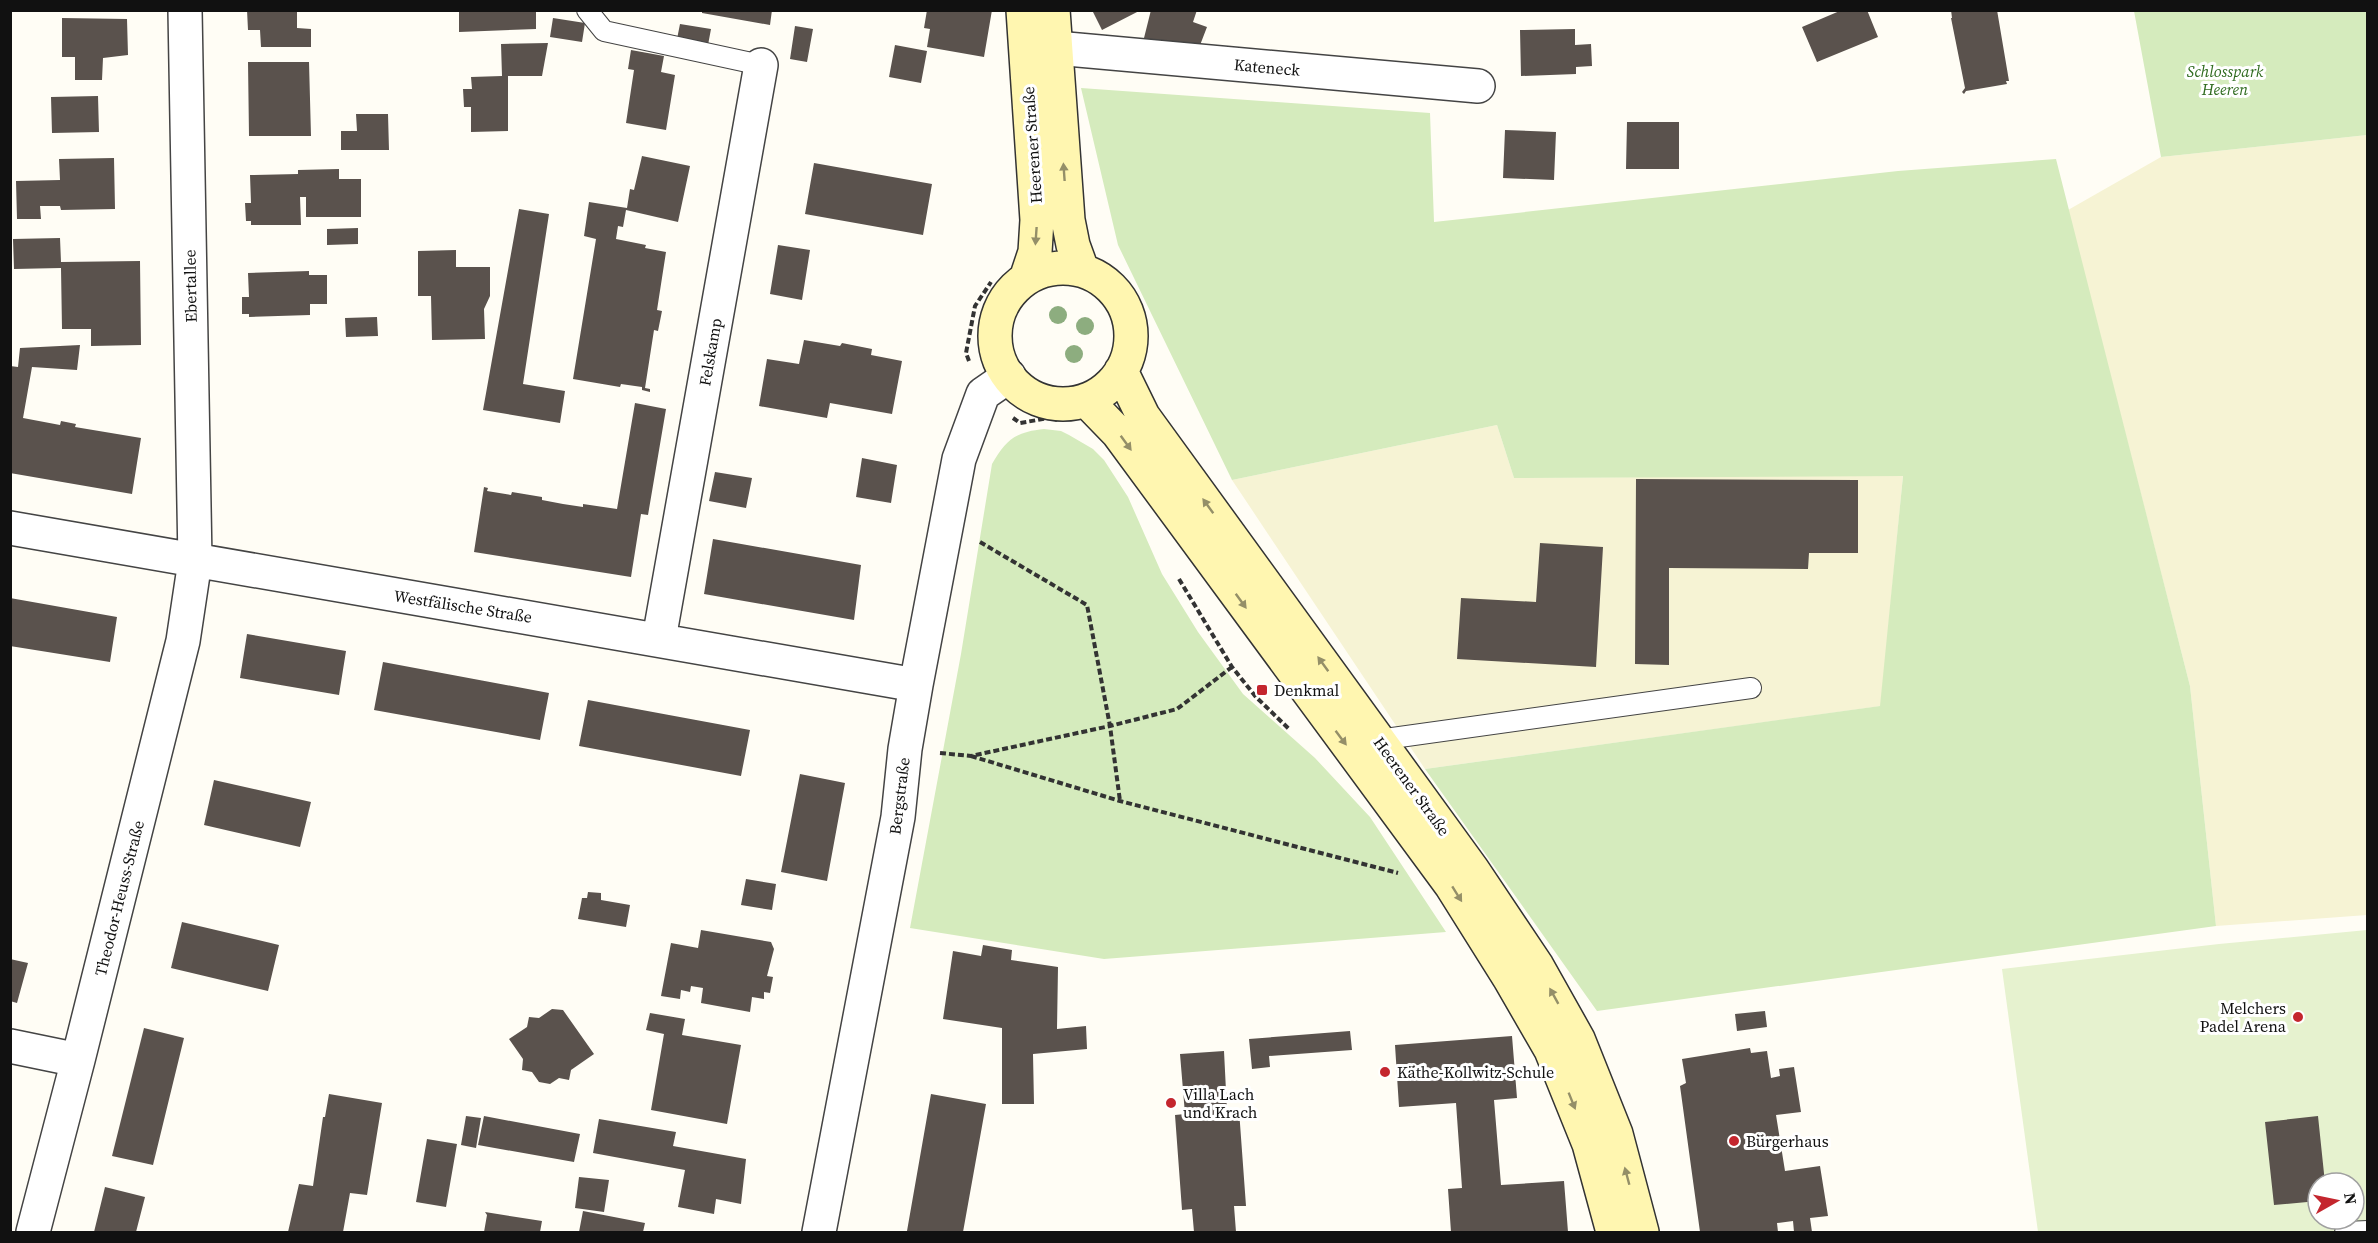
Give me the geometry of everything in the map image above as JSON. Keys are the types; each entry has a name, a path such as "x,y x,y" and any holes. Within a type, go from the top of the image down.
{"main road":[{"name":"Heerener Straße","path":"1023,10 1037,220 1035,252 1026,279"},
{"name":"Heerener Straße","path":"1053,10 1068,220 1073,245 1082,270"},
{"name":"Heerener Straße","path":"1076,411 1106,389 1121,371 1129,352 1131,331 1127,311 1116,293 1101,279 1082,270 1062,268 1044,271 1026,279 1010,294 999,313 995,334 999,356 996,385 1020,388 1035,398 1052,403 1069,404 1076,411 1118,433 1457,894 1510,978 1551,1050 1589,1144 1613,1233"},
{"name":"Heerener Straße","path":"1121,371 1143,416 1472,868 1530,956 1578,1039 1616,1134 1642,1233"}],"street":[{"name":"Ebertallee","path":"184,10 195,561"},
{"name":"Kateneck","path":"1056,48 1478,86"},
{"name":"Felskamp","path":"659,639 761,65"},
{"name":"Bergstraße","path":"819,1233 898,817 905,749 959,459 996,385"},
{"name":"Westfälische Straße","path":"10,528 916,685"},
{"name":"Theodor-Heuss-Straße","path":"33,1233 183,641 195,561"},
{"path":"10,1046 78,1060"}],"lane":[{"path":"586,10 603,31 761,65"},
{"path":"1378,740 1751,688"},
{"path":"2345,1233 2367,1230"}],"path":[{"path":"996,385 1020,423 1076,411"},
{"path":"948,523 1088,605 1110,726 1120,801"},
{"path":"1174,571 1232,668 1256,697 1293,733"},
{"path":"971,756 1177,709 1232,668"},
{"path":"905,749 971,756 1120,801 1398,873"}],"shaded area":[{"path":"2367,135 2367,915 2216,926 2190,686 2068,210 2161,157"},
{"path":"1497,425 1514,478 1903,475 1881,706 1425,769 1232,480"}],"green space":[{"name":"Schlosspark Heeren","path":"2134,11 2367,11 2367,135 2161,157"},
{"path":"1081,88 1430,113 1434,222 1898,171 2056,159 2190,686 2216,926 1597,1011 1425,769 1880,706 1903,476 1514,478 1497,425 1232,480 1118,245"},
{"path":"1044,429 1061,431 1069,435 1093,449 1104,460 1128,497 1162,574 1198,632 1243,694 1315,758 1370,817 1446,932 1104,959 910,928 961,654 992,464 1012,439 1026,432"},
{"path":"2367,930 2367,1232 2038,1232 2002,969 2219,944"}],"building":[{"path":"247,10 297,10 297,28 311,29 311,47 261,47 260,30 248,30"},
{"path":"459,10 536,10 536,29 459,32"},
{"path":"702,10 772,10 770,25 702,13"},
{"path":"927,10 992,10 984,57 927,47 930,29 924,28"},
{"path":"1092,10 1141,10 1102,30"},
{"path":"1151,10 1197,10 1193,22 1207,27 1197,53 1144,38"},
{"path":"1842,10 1867,10 1878,37 1817,62 1802,27"},
{"path":"1951,10 1997,10 2009,81 2006,81 2007,84 1966,91 1964,94 1962,92 1965,88"},
{"path":"62,18 127,19 128,55 103,58 102,80 75,80 75,57 62,57"},
{"path":"553,18 585,23 582,42 550,37"},
{"path":"680,24 711,29 708,45 677,39"},
{"path":"795,26 813,29 807,62 790,59"},
{"path":"1575,29 1575,45 1591,44 1592,66 1576,67 1576,74 1521,76 1520,30"},
{"path":"548,43 542,76 508,76 508,131 471,132 471,107 464,107 463,89 472,89 471,77 502,76 501,44"},
{"path":"895,45 927,51 921,83 889,77"},
{"path":"631,50 664,56 661,72 675,75 666,130 626,123 634,70 628,69"},
{"path":"248,62 309,62 311,136 249,136"},
{"path":"98,96 99,132 52,133 51,97"},
{"path":"356,114 388,114 389,150 341,150 341,131 357,131"},
{"path":"1627,122 1679,122 1679,169 1626,169"},
{"path":"1505,130 1556,132 1554,180 1503,178"},
{"path":"642,156 690,166 678,222 626,210 623,227 618,226 616,239 666,252 657,310 662,311 658,331 654,330 645,388 650,389 650,392 642,390 642,387 621,384 620,387 573,379 596,239 584,236 589,202 627,208 630,189 634,190"},
{"path":"114,158 115,209 61,210 60,206 40,206 41,219 17,219 16,181 60,180 59,159"},
{"path":"814,163 932,184 923,235 805,214"},
{"path":"339,169 339,179 361,179 361,217 306,217 306,197 300,197 301,225 251,225 251,221 246,221 245,203 251,203 250,175 298,174 298,170"},
{"path":"519,209 549,214 523,384 565,391 560,423 483,410"},
{"path":"358,228 358,244 327,245 327,229"},
{"path":"60,238 61,262 140,261 141,345 91,346 91,329 62,329 61,268 14,269 13,239"},
{"path":"778,245 810,250 802,300 770,294"},
{"path":"456,250 456,267 490,267 490,296 484,309 485,339 432,340 431,296 418,296 418,251"},
{"path":"309,271 309,275 327,275 327,304 310,304 310,315 249,317 249,314 242,314 242,297 249,297 248,273"},
{"path":"377,317 378,336 346,337 345,318"},
{"path":"804,340 840,346 842,343 872,349 871,355 902,361 892,414 830,403 827,418 759,406 767,359 799,364"},
{"path":"80,345 77,370 32,367 23,418 60,425 61,421 76,424 75,427 141,438 132,494 10,473 10,366 18,367 20,348"},
{"path":"635,403 666,409 648,515 641,514 631,577 474,552 484,487 488,488 487,491 542,497 542,500 563,504 583,507 583,504 617,509"},
{"path":"862,458 897,465 891,503 856,497"},
{"path":"715,472 752,478 746,508 709,501"},
{"path":"1636,479 1858,480 1858,553 1809,553 1808,569 1669,568 1669,665 1635,664"},
{"path":"713,539 861,565 854,620 704,594"},
{"path":"1540,543 1603,547 1596,667 1457,659 1461,598 1536,602"},
{"path":"10,598 117,617 110,662 10,646"},
{"path":"247,634 346,651 339,695 240,678"},
{"path":"383,662 549,693 540,740 374,710"},
{"path":"588,700 750,730 741,776 579,746"},
{"path":"800,774 845,783 827,881 781,872"},
{"path":"214,780 311,802 300,847 204,825"},
{"path":"746,879 776,884 772,910 741,905"},
{"path":"588,892 601,893 601,900 630,905 626,927 578,919 582,898 587,898"},
{"path":"182,922 279,945 268,991 171,968"},
{"path":"701,930 771,942 774,949 767,976 773,977 770,993 764,992 764,999 752,997 750,1012 701,1003 703,988 691,986 690,992 681,990 680,999 661,996 671,943 698,948"},
{"path":"983,945 1012,950 1011,960 1058,967 1057,1029 1086,1026 1087,1049 1033,1054 1034,1104 1002,1104 1002,1028 943,1019 953,951 981,956"},
{"path":"10,959 28,963 17,1003 10,1001"},
{"path":"552,1009 563,1010 594,1054 571,1070 569,1080 559,1078 550,1084 539,1082 532,1072 522,1070 523,1059 509,1039 527,1027 529,1017 539,1018"},
{"path":"1765,1011 1767,1027 1737,1031 1735,1014"},
{"path":"650,1013 685,1019 682,1035 741,1045 727,1124 651,1110 664,1034 646,1030"},
{"path":"144,1028 184,1038 153,1165 112,1156"},
{"path":"1350,1031 1352,1050 1269,1056 1270,1067 1252,1069 1249,1039"},
{"path":"1512,1036 1517,1098 1494,1100 1501,1185 1564,1181 1568,1232 1451,1232 1448,1189 1462,1188 1456,1103 1399,1107 1395,1045"},
{"name":"Bürgerhaus","path":"1750,1048 1751,1053 1767,1051 1771,1078 1780,1076 1779,1069 1794,1067 1801,1112 1776,1115 1785,1171 1820,1166 1828,1216 1810,1218 1812,1232 1794,1232 1793,1221 1777,1223 1778,1232 1700,1232 1680,1086 1686,1083 1682,1059"},
{"path":"1224,1051 1227,1111 1239,1110 1246,1206 1234,1206 1236,1232 1194,1232 1192,1209 1182,1210 1175,1115 1185,1114 1180,1054"},
{"path":"329,1094 382,1103 367,1195 350,1193 343,1232 288,1232 299,1184 313,1186 323,1117 325,1117"},
{"path":"931,1094 986,1104 963,1232 907,1231"},
{"path":"466,1116 481,1118 476,1148 461,1145"},
{"path":"484,1116 580,1134 574,1162 478,1145"},
{"path":"2318,1116 2324,1171 2306,1171 2306,1202 2274,1205 2265,1122"},
{"path":"599,1119 676,1132 673,1146 746,1159 741,1204 716,1199 714,1214 678,1207 685,1170 593,1153"},
{"path":"427,1139 457,1144 446,1207 416,1202"},
{"path":"579,1177 609,1180 604,1212 575,1208"},
{"path":"105,1187 145,1197 136,1232 94,1232"},
{"path":"583,1211 645,1223 643,1232 579,1232"},
{"path":"485,1212 542,1221 540,1232 484,1232 487,1215"}],"place":[{"name":"Denkmal","path":"1262,690"},
{"name":"Melchers Padel Arena","path":"2298,1017"},
{"name":"Käthe-Kollwitz-Schule","path":"1385,1072"},
{"name":"Villa Lach und Krach","path":"1171,1103"},
{"name":"Bürgerhaus","path":"1734,1141"}]}
